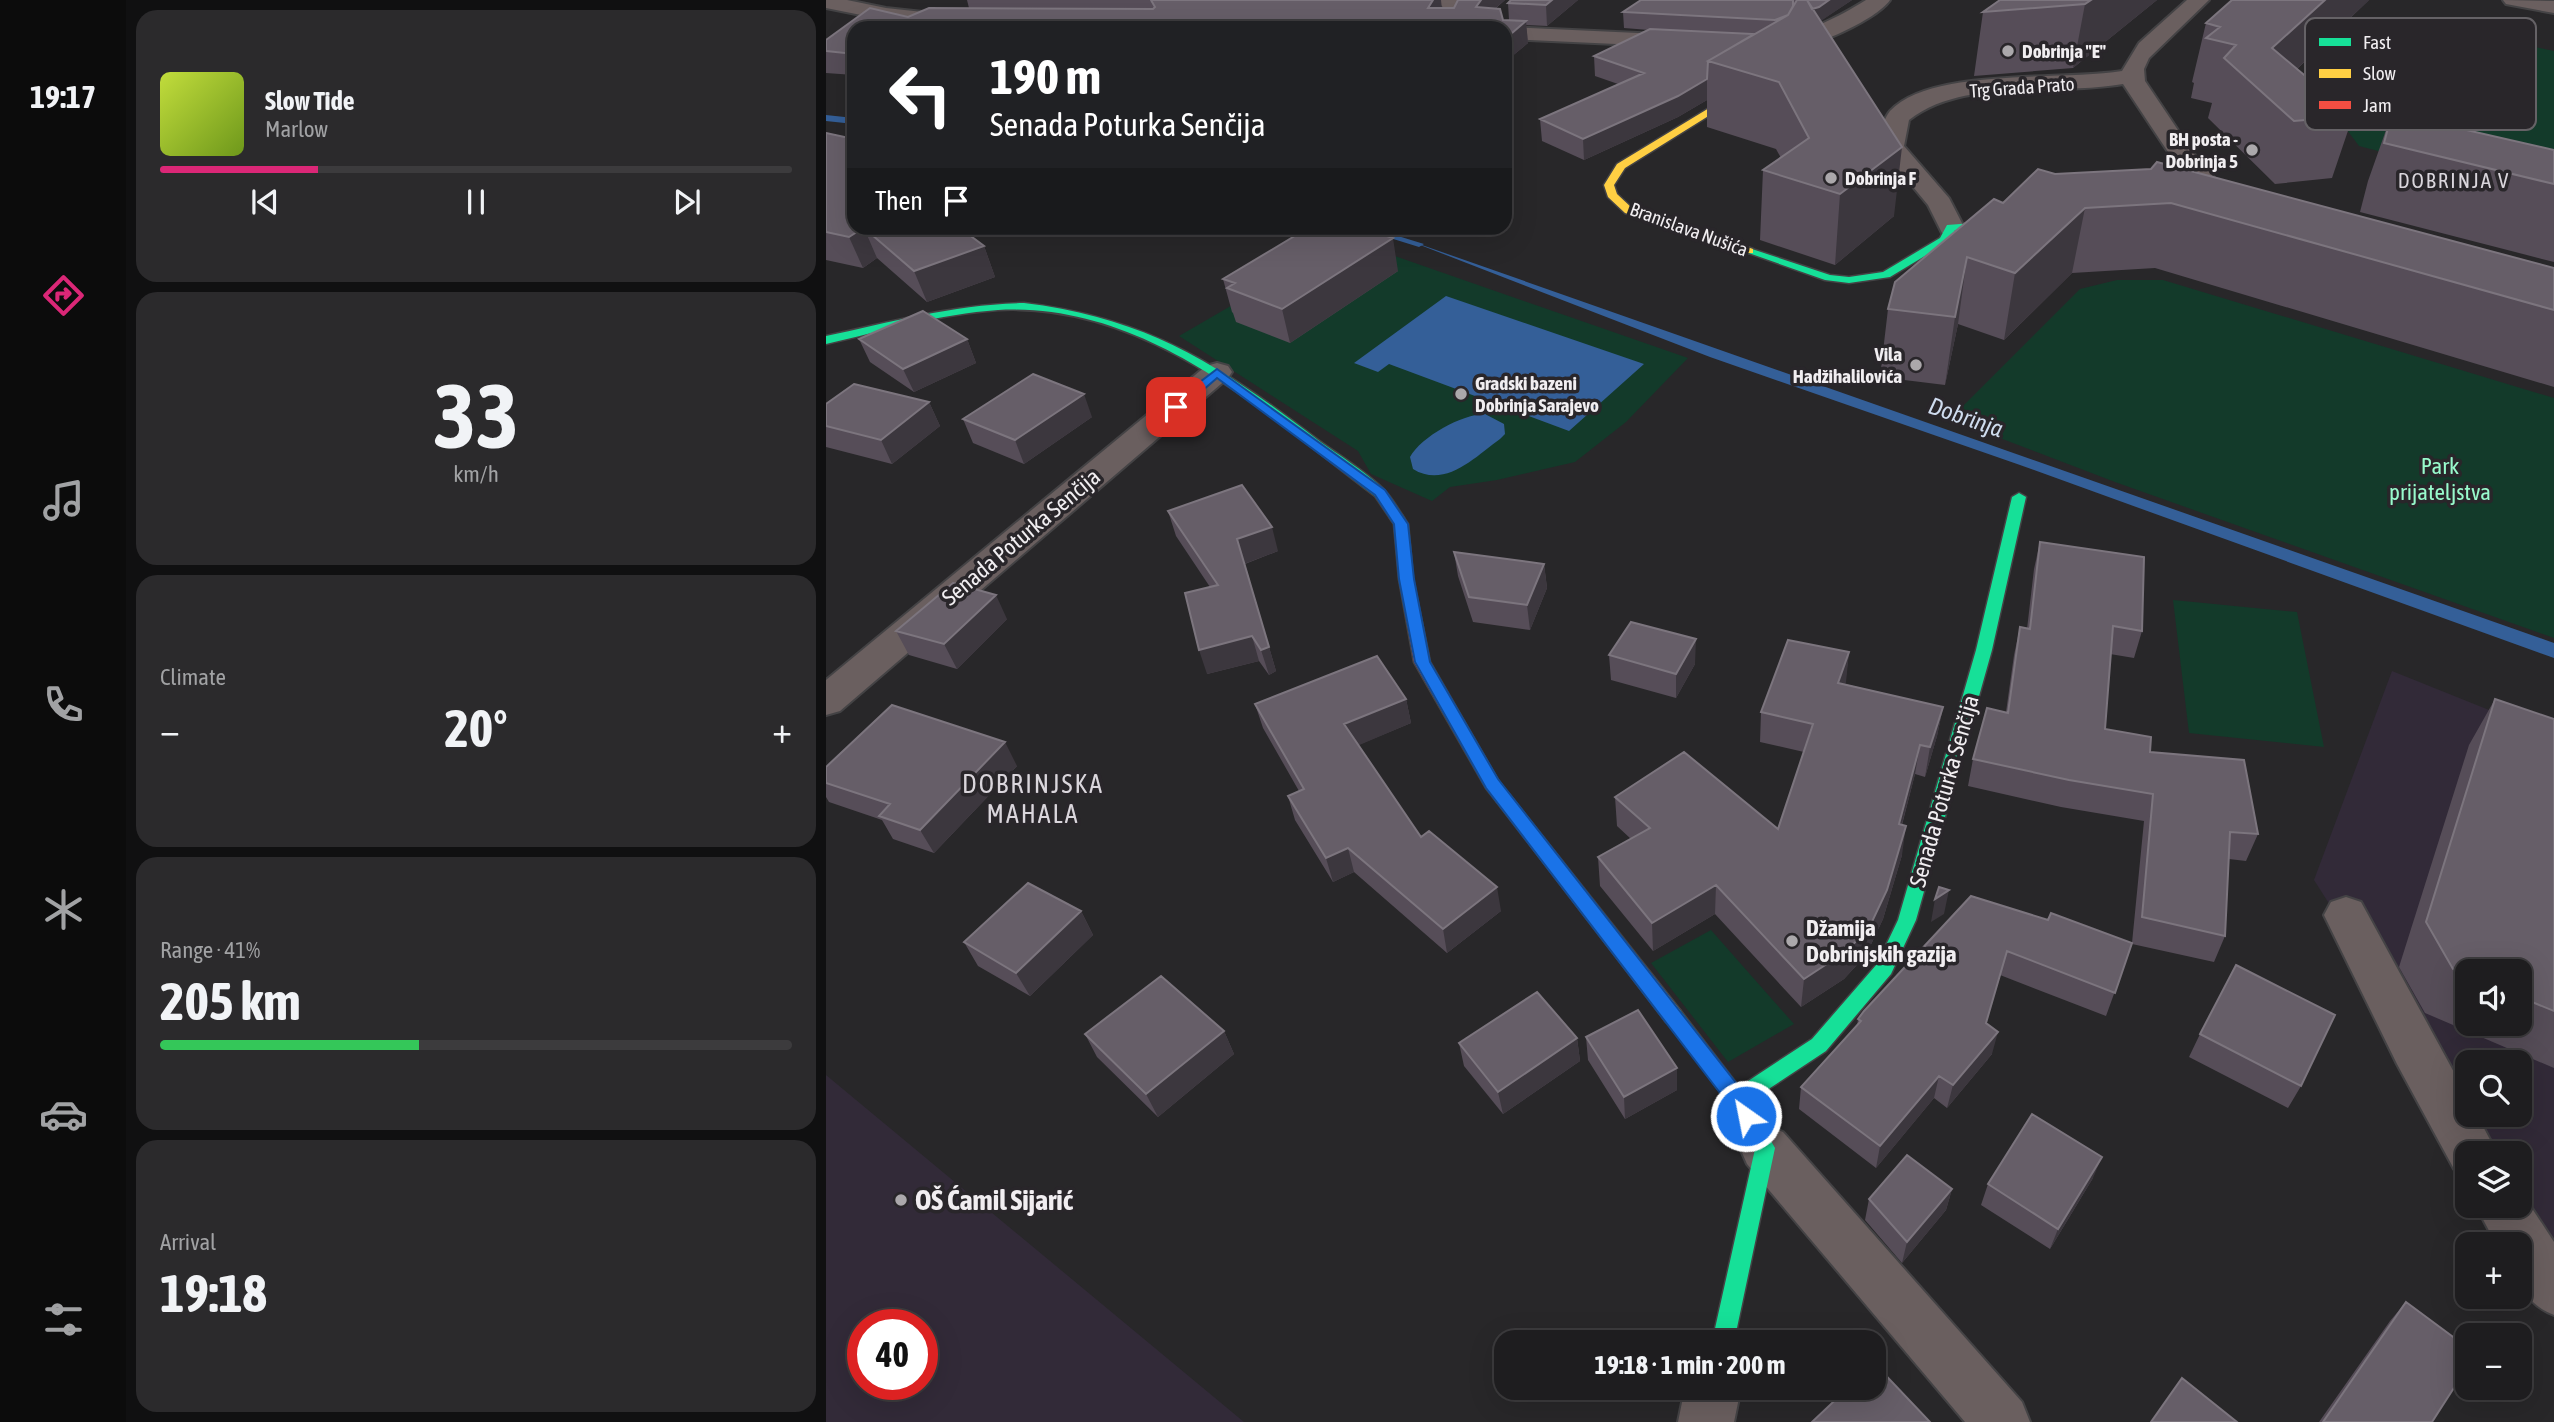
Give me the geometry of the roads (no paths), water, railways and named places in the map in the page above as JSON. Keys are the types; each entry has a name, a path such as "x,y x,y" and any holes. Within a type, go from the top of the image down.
{"street":[{"path":"910,17 953,0"},
{"path":"1447,0 1456,10 1448,21"},
{"path":"1752,45 1778,53 1821,36 1880,0"},
{"path":"2199,0 2148,48 2134,65 2132,76 2134,86 2185,159 2233,208"},
{"path":"2513,0 2554,7"},
{"path":"826,2 910,17 951,21"},
{"path":"1499,21 1510,10"},
{"path":"1512,33 1701,42"},
{"name":"Trg Grada Prato","path":"1951,227 1940,203 1892,147 1892,133 1899,117 1914,106 1944,94 1984,87 2086,83 2132,76"},
{"name":"Branislava Nušića","path":"1765,78 1621,166 1609,185 1612,198 1629,211 1829,278 1849,280 1886,275 1944,240 1951,227"},
{"path":"2203,208 2233,208"},
{"path":"1951,227 2036,221"},
{"path":"826,340 957,313 1000,307 1044,309 1095,318 1187,355 1217,372 1380,493 1401,524 1406,579 1422,662 1492,783 1737,1099 1765,1148 2002,1422"},
{"name":"Senada Poturka Senčija","path":"826,701 1217,372"},
{"name":"Senada Poturka Senčija","path":"1737,1099 1819,1045 1884,969 1901,932 1984,650 2018,496"},
{"path":"2346,915 2414,1049 2465,1141"},
{"path":"1726,1330 1765,1148"},
{"path":"2509,1218 2554,1289"},
{"path":"1706,1422 1711,1400"}],"water":[{"name":"Dobrinja","path":"1402,238 2554,643 2554,658 2020,465 1710,357"},
{"path":"1446,296 1644,364 1569,431 1389,364 1378,372 1354,363"},
{"path":"1485,414 1504,424 1505,434 1500,439 1448,473 1425,474 1413,469 1410,457 1415,449 1432,435 1454,422"}],"waterway":[{"name":"Dobrinja","path":"826,118 847,120"},
{"name":"Dobrinja","path":"1388,235 1419,244"}],"place":[{"name":"Dobrinja \"E\"","path":"2008,51"},
{"name":"BH posta - Dobrinja 5","path":"2252,150"},
{"name":"Dobrinja F","path":"1831,178"},
{"name":"Vila Hadžihalilovića","path":"1916,365"},
{"name":"Gradski bazeni Dobrinja Sarajevo","path":"1461,394"},
{"name":"Džamija Dobrinjskih gazija","path":"1792,941"},
{"name":"OŠ Ćamil Sijarić","path":"901,1200"}],"district":[{"name":"DOBRINJA V","path":"2454,180"},
{"name":"DOBRINJSKA MAHALA","path":"1033,799"}],"park label":[{"name":"Park prijateljstva","path":"2440,479"}]}
